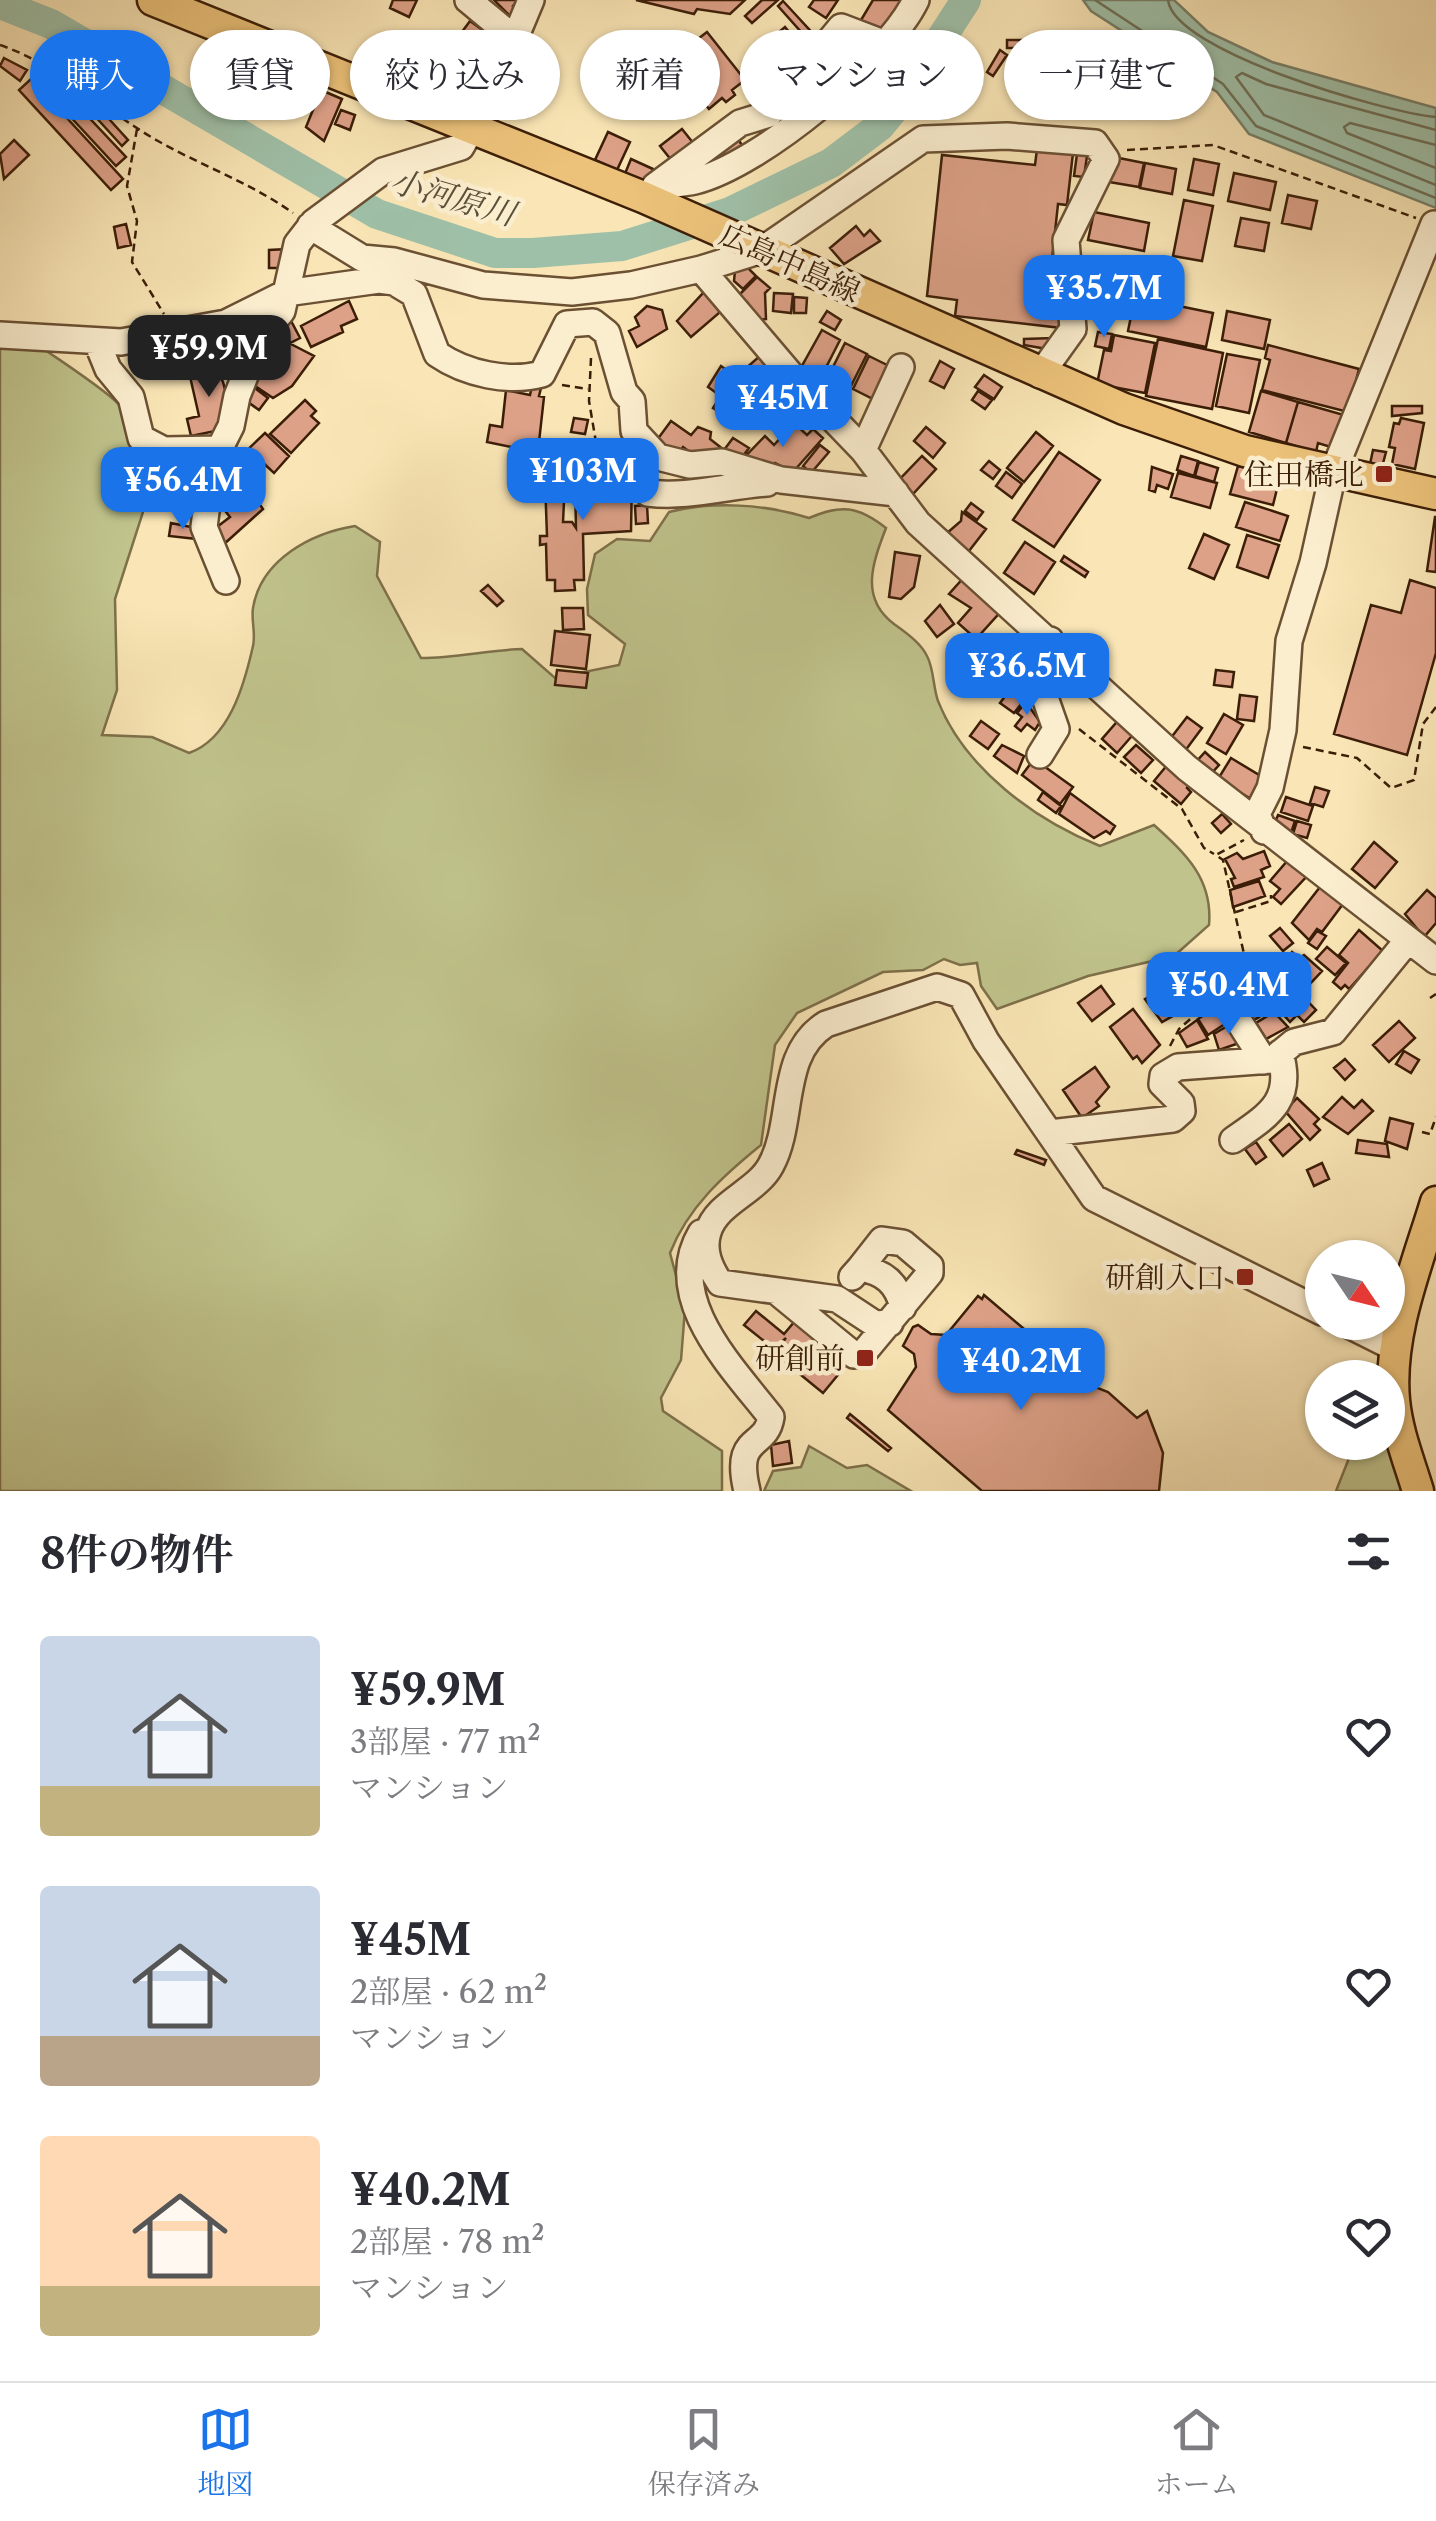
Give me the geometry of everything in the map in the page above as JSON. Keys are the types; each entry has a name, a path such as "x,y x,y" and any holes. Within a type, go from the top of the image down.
{"main road":[{"name":"広島中島線","path":"153,0 650,194 755,247 1040,375 1245,452 1436,494"},
{"path":"1418,1491 1398,1428 1395,1348 1436,1202"}],"street":[{"path":"468,0 504,30"},
{"path":"520,30 531,0"},
{"path":"893,30 916,0"},
{"path":"226,581 204,527 219,449 231,426 237,396 260,338 282,311 292,257 312,224 374,177 461,147 479,120"},
{"path":"650,194 740,123 749,120"},
{"path":"650,194 697,180 746,158 801,120"},
{"path":"312,224 362,258 394,262 484,286 572,292 631,285 701,269 755,247 923,139 1007,136 1095,143 1104,151 1102,170 1066,240 1073,329 1040,375"},
{"path":"1264,831 1258,814 1270,788 1280,742 1289,641 1314,563 1333,473 1434,224"},
{"path":"701,269 792,376 864,450 918,524 1050,640 1078,671 1264,831 1436,960"},
{"path":"0,335 98,342 170,334 226,324 286,293 358,281 394,282 414,294 432,348 448,362 525,379 544,372 566,324 572,292"},
{"path":"566,324 593,322 606,333 624,392 632,401 634,431 658,457 690,465 722,462 754,475 896,493"},
{"path":"98,342 108,370 131,397 141,438 164,450 219,449"},
{"path":"864,450 901,366"},
{"path":"648,493 680,497 712,487 796,481"},
{"path":"1040,755 1052,741 1054,715 1034,666 1050,640"},
{"path":"1182,1111 1181,1103 1162,1084 1163,1076 1178,1068 1272,1057 1294,1042 1333,1032 1408,940"},
{"path":"747,1491 741,1464 745,1450 768,1428 771,1417 724,1361 692,1293 688,1270 692,1248 701,1233 774,1162 796,1061 818,1029 938,987 961,996 986,1041 1102,1204 1305,1304"},
{"path":"1231,1008 1286,1075 1275,1110 1232,1140"},
{"path":"1132,1110 1182,1111"},
{"path":"1050,1133 1172,1119 1182,1111"},
{"path":"710,1228 706,1245 711,1268 720,1284 837,1299 874,1324 896,1315"},
{"path":"776,1291 854,1355 866,1351 930,1274 930,1266 891,1240 882,1240 837,1299"},
{"path":"860,1268 877,1271 889,1280 896,1315"},
{"path":"1379,1340 1395,1348"}],"path":[{"path":"0,46 77,86 138,127 260,191 312,224"},
{"path":"138,127 127,186 137,221 132,262 164,312 170,334"},
{"path":"1104,151 1214,145 1434,224"},
{"path":"593,322 590,389 600,466"},
{"path":"544,372 563,386 590,389"},
{"path":"1280,742 1357,758 1391,788 1414,780 1423,724 1436,707"},
{"path":"1054,715 1182,809 1204,848 1223,860 1244,954 1203,1012 1180,1029 1170,1046 1168,1073"},
{"path":"1216,855 1264,831"},
{"path":"1233,913 1271,900 1271,894"},
{"path":"1430,998 1436,994"},
{"path":"1422,1132 1430,1134 1436,1116"}],"shaded area":[{"path":"0,324 61,361 120,406 135,454 152,484 115,599 117,690 102,735 152,737 189,753 215,736 233,709 245,678 254,641 253,608 266,575 291,551 322,535 355,526 380,542 377,576 421,658 522,649 555,678 619,665 625,644 588,615 587,589 595,554 617,539 650,541 669,512 703,506 775,510 809,518 840,509 858,511 886,528 872,579 876,603 924,651 938,701 950,726 984,770 1027,807 1100,846 1154,825 1195,869 1207,894 1209,925 1174,956 1088,976 997,1009 981,986 977,963 960,965 944,959 923,970 883,972 797,1013 775,1045 761,1145 697,1207 670,1253 685,1309 681,1360 661,1398 663,1411 722,1451 722,1491 0,1491"},
{"path":"809,1446 847,1468 867,1465 911,1491 764,1491 773,1471 801,1467"},
{"path":"1348,1460 1394,1460 1405,1491 1336,1491"}],"water":[{"path":"1083,0 1174,0 1206,30 1121,30 1091,11"},
{"path":"1214,35 1272,62 1436,108 1436,208 1249,134 1217,92"}],"building":[{"path":"393,0 417,0 409,17 390,8"},
{"path":"494,0 518,0 513,6 517,9 511,17"},
{"path":"636,0 745,0 730,14 697,9 694,14"},
{"path":"762,0 778,0 752,23 745,16"},
{"path":"814,0 838,0 826,18 809,7"},
{"path":"873,0 900,0 905,5 886,30 874,30 861,20"},
{"path":"783,1 810,30 799,30 778,6"},
{"path":"470,21 482,30 463,30"},
{"path":"720,48 740,74 740,84 732,90 735,95 726,102 722,98"},
{"path":"1000,50 1004,53 993,76 987,72"},
{"path":"4,58 27,70 20,81 0,66"},
{"path":"30,80 30,102 19,90"},
{"path":"330,94 342,99 324,141 306,127 309,120 330,120"},
{"path":"341,110 350,113 353,120 350,130 335,124"},
{"path":"47,120 69,120 123,179 111,190"},
{"path":"73,120 91,120 126,157 116,166"},
{"path":"98,120 110,120 128,140 122,146"},
{"path":"682,129 694,144 672,161 660,146"},
{"path":"608,132 630,142 617,170 595,160"},
{"path":"734,132 743,147 710,167 703,156"},
{"path":"14,140 29,155 4,179 0,154"},
{"path":"1037,149 1073,153 1067,205 1058,204 1051,269 1059,270 1055,307 1064,308 1062,328 955,316 957,300 927,296 942,155 1035,165"},
{"path":"1077,154 1087,156 1084,177 1074,176"},
{"path":"1114,157 1144,163 1139,187 1109,182"},
{"path":"631,159 653,169 646,186 624,176"},
{"path":"1194,159 1219,164 1213,195 1188,190"},
{"path":"1145,163 1176,169 1172,194 1140,188"},
{"path":"1234,173 1276,182 1270,210 1228,201"},
{"path":"1288,195 1317,201 1311,229 1282,223"},
{"path":"1184,200 1213,206 1202,261 1173,256"},
{"path":"1094,212 1149,223 1144,251 1088,240"},
{"path":"1241,218 1269,223 1264,251 1235,246"},
{"path":"126,224 131,245 118,248 114,227"},
{"path":"856,226 864,236 870,230 880,241 844,264 830,248"},
{"path":"287,249 287,268 269,268 269,250"},
{"path":"747,267 756,276 743,289 734,281 735,271"},
{"path":"757,277 770,288 765,293 766,319 749,320 748,303 739,295"},
{"path":"705,291 719,313 691,337 677,321"},
{"path":"1104,291 1123,295 1120,307 1102,304"},
{"path":"774,293 793,294 791,313 773,311"},
{"path":"794,297 807,298 806,313 794,313"},
{"path":"1135,297 1213,313 1206,347 1128,331"},
{"path":"349,301 357,319 341,326 343,332 311,347 301,326"},
{"path":"647,306 662,310 667,329 637,347 629,331 639,326 635,317"},
{"path":"827,311 841,320 835,330 820,322"},
{"path":"1227,311 1270,320 1264,349 1222,340"},
{"path":"289,317 300,338 290,343 287,337 281,340 273,326"},
{"path":"822,330 840,340 818,383 798,373"},
{"path":"1098,332 1112,334 1109,349 1095,346"},
{"path":"1114,335 1155,343 1145,393 1097,384 1104,350 1111,351"},
{"path":"1053,338 1047,349 1024,345 1024,339"},
{"path":"1158,339 1223,353 1212,409 1146,396"},
{"path":"285,341 314,356 292,386 273,398 249,382 258,370 269,370"},
{"path":"845,343 867,354 850,388 828,377"},
{"path":"1268,345 1359,369 1348,412 1262,390 1270,360 1265,358"},
{"path":"1227,354 1260,360 1249,413 1216,406"},
{"path":"761,355 780,378 774,385 774,396 759,409 745,393 729,402 708,387 721,366 736,377"},
{"path":"869,356 891,367 875,400 853,389"},
{"path":"210,359 223,382 232,417 230,428 191,436 187,419 199,416 189,372 193,371 191,363"},
{"path":"940,361 954,369 944,388 930,381"},
{"path":"984,375 1002,387 994,399 975,387"},
{"path":"248,383 268,398 259,410 241,397"},
{"path":"532,386 541,388 539,396 544,397 539,442 528,440 526,450 487,442 490,425 502,427 506,390 530,395"},
{"path":"978,391 992,400 985,409 972,400"},
{"path":"1261,391 1298,402 1286,443 1249,432"},
{"path":"305,400 316,411 311,416 319,423 291,453 270,434"},
{"path":"718,400 746,416 741,425 713,408"},
{"path":"1298,402 1344,415 1334,448 1318,443 1316,452 1286,443"},
{"path":"1392,406 1422,406 1422,413 1392,416"},
{"path":"574,418 588,420 585,434 571,432"},
{"path":"1401,418 1424,423 1415,469 1392,464 1395,448 1389,447 1394,423 1399,424"},
{"path":"671,421 691,435 698,427 711,432 710,439 724,450 702,451 697,457 683,447 677,456 654,444"},
{"path":"794,423 807,435 813,429 823,438 793,472 775,463 771,467 737,465 765,436 774,445"},
{"path":"926,427 945,443 933,458 914,441"},
{"path":"1036,432 1053,446 1024,482 1007,468"},
{"path":"265,433 289,456 274,473 259,459 252,467 240,457"},
{"path":"733,438 749,448 736,465 721,454"},
{"path":"820,445 829,452 811,473 803,466"},
{"path":"1373,450 1386,452 1382,467 1370,464"},
{"path":"1059,452 1100,480 1054,547 1013,520"},
{"path":"922,456 936,469 913,494 898,481"},
{"path":"1181,456 1198,461 1194,476 1177,470"},
{"path":"989,461 1000,470 993,479 981,470"},
{"path":"1199,462 1218,468 1214,482 1195,476"},
{"path":"1238,466 1280,477 1273,505 1230,494"},
{"path":"1152,467 1173,474 1168,489 1157,485 1155,492 1149,490"},
{"path":"1006,472 1022,484 1012,498 996,486"},
{"path":"613,473 614,479 632,479 631,531 583,534 584,580 574,580 575,590 555,591 555,580 547,580 546,544 540,545 540,536 547,536 545,481 565,481 563,522 572,522 576,528 575,483 591,482 590,474"},
{"path":"1178,473 1217,483 1210,508 1171,497"},
{"path":"248,488 263,509 223,545 213,530 230,517 222,507"},
{"path":"1245,502 1288,516 1280,541 1236,527"},
{"path":"971,503 983,512 977,520 965,511"},
{"path":"647,505 648,523 636,524 635,506"},
{"path":"962,512 986,529 969,551 946,534 961,521"},
{"path":"1436,517 1436,572 1427,571"},
{"path":"171,523 196,528 197,539 169,536"},
{"path":"1204,534 1229,545 1214,579 1189,568"},
{"path":"1247,535 1279,545 1268,578 1237,567"},
{"path":"1025,542 1055,562 1034,594 1004,573"},
{"path":"895,552 920,556 914,587 901,599 889,597"},
{"path":"1064,556 1088,572 1085,577 1061,561"},
{"path":"966,575 1004,608 976,639 958,623 971,608 949,594"},
{"path":"1410,580 1436,588 1436,653 1407,755 1334,734 1371,605 1401,613"},
{"path":"488,585 503,601 497,606 481,591"},
{"path":"940,605 954,624 937,637 925,621"},
{"path":"562,608 583,608 584,629 563,630"},
{"path":"555,631 590,635 586,669 551,665"},
{"path":"557,670 588,673 586,688 555,685"},
{"path":"1216,670 1234,672 1232,687 1214,685"},
{"path":"1015,683 1029,694 1014,713 1000,703"},
{"path":"1240,695 1257,697 1254,721 1237,719"},
{"path":"1026,702 1040,722 1035,730 1027,724 1021,731 1015,726 1022,717 1017,713"},
{"path":"1224,714 1243,725 1226,754 1207,743"},
{"path":"1122,716 1138,729 1117,753 1102,739"},
{"path":"1187,717 1202,728 1185,751 1170,739"},
{"path":"981,721 999,734 988,749 970,736"},
{"path":"1002,745 1024,756 1017,773 994,756"},
{"path":"1136,745 1153,760 1141,773 1124,757"},
{"path":"1205,752 1219,765 1210,775 1196,762"},
{"path":"1231,758 1264,778 1251,799 1218,779"},
{"path":"1034,759 1073,787 1060,804 1022,775"},
{"path":"1168,764 1190,784 1187,788 1191,792 1181,804 1154,781"},
{"path":"1315,787 1329,791 1323,807 1310,803"},
{"path":"1043,792 1061,806 1056,813 1038,800"},
{"path":"1070,793 1115,826 1110,834 1106,831 1094,838 1059,814"},
{"path":"1286,797 1313,806 1308,821 1281,812"},
{"path":"1222,814 1231,824 1221,833 1212,823"},
{"path":"1278,815 1295,821 1291,833 1273,828"},
{"path":"1297,821 1311,825 1307,838 1293,834"},
{"path":"1374,842 1397,862 1375,888 1352,869"},
{"path":"1264,851 1270,866 1261,870 1264,877 1234,887 1231,879 1235,878 1225,859 1237,853 1243,859"},
{"path":"1288,860 1307,876 1281,904 1273,897 1280,889 1270,881"},
{"path":"1259,881 1265,896 1233,907 1230,890"},
{"path":"1320,887 1343,904 1322,932 1317,929 1309,940 1292,923"},
{"path":"1427,890 1436,898 1436,923 1424,937 1405,914"},
{"path":"1280,928 1293,943 1283,951 1270,936"},
{"path":"1359,930 1383,951 1349,989 1345,985 1341,989 1333,982 1348,963 1339,955"},
{"path":"1317,931 1326,936 1317,949 1308,943"},
{"path":"1327,947 1346,963 1335,975 1316,959"},
{"path":"1292,952 1299,958 1304,955 1322,971 1308,986 1289,969 1292,965 1286,960"},
{"path":"1266,956 1282,976 1270,985 1250,966"},
{"path":"1246,977 1255,990 1235,1004 1226,990"},
{"path":"1101,986 1114,1004 1092,1021 1078,1003"},
{"path":"1165,987 1180,1012 1162,1022 1145,999"},
{"path":"1296,989 1316,1010 1304,1022 1297,1015 1290,1022 1274,1004 1279,992 1287,997"},
{"path":"1261,994 1269,1010 1253,1020 1236,1004 1249,996 1251,999 1243,1006"},
{"path":"1221,1003 1228,1013 1220,1018 1227,1014 1231,1020 1208,1035 1198,1019"},
{"path":"1133,1009 1160,1045 1142,1063 1137,1056 1133,1059 1110,1027"},
{"path":"1274,1012 1288,1027 1266,1039 1256,1023"},
{"path":"1197,1020 1208,1039 1187,1047 1179,1033"},
{"path":"1399,1021 1415,1038 1389,1062 1373,1045"},
{"path":"1234,1022 1245,1041 1219,1050 1214,1034"},
{"path":"1404,1051 1419,1060 1411,1073 1396,1064"},
{"path":"1345,1059 1355,1070 1345,1080 1334,1068"},
{"path":"1095,1067 1109,1087 1096,1102 1099,1106 1082,1118 1063,1090"},
{"path":"1342,1097 1354,1108 1362,1100 1373,1111 1348,1134 1323,1117"},
{"path":"1297,1098 1319,1119 1314,1124 1320,1130 1310,1140 1285,1111"},
{"path":"1390,1118 1413,1124 1407,1149 1385,1141"},
{"path":"1289,1124 1302,1139 1283,1156 1270,1140"},
{"path":"1358,1140 1387,1144 1389,1157 1356,1153"},
{"path":"1256,1142 1266,1157 1256,1164 1245,1149"},
{"path":"1017,1150 1046,1160 1044,1165 1015,1154"},
{"path":"1322,1163 1329,1179 1314,1186 1307,1170"},
{"path":"984,1295 1090,1385 1108,1392 1137,1418 1147,1411 1163,1453 1159,1491 982,1491 888,1410 916,1367 914,1354 903,1346 913,1327 918,1325 931,1334 946,1335 978,1296 982,1299"},
{"path":"756,1311 784,1334 795,1321 847,1364 823,1393 774,1353 786,1338 774,1349 744,1325"},
{"path":"850,1414 891,1448 888,1451 847,1418"},
{"path":"789,1441 792,1463 773,1466 771,1445"}],"waterway":[{"name":"小河原川","path":"0,4 51,24 377,214 495,253 533,253 622,246 730,212 831,163 880,126 966,0"}],"place":[{"name":"住田橋北","path":"1384,474"},
{"name":"研創入口","path":"1245,1277"},
{"name":"研創前","path":"865,1358"}]}
